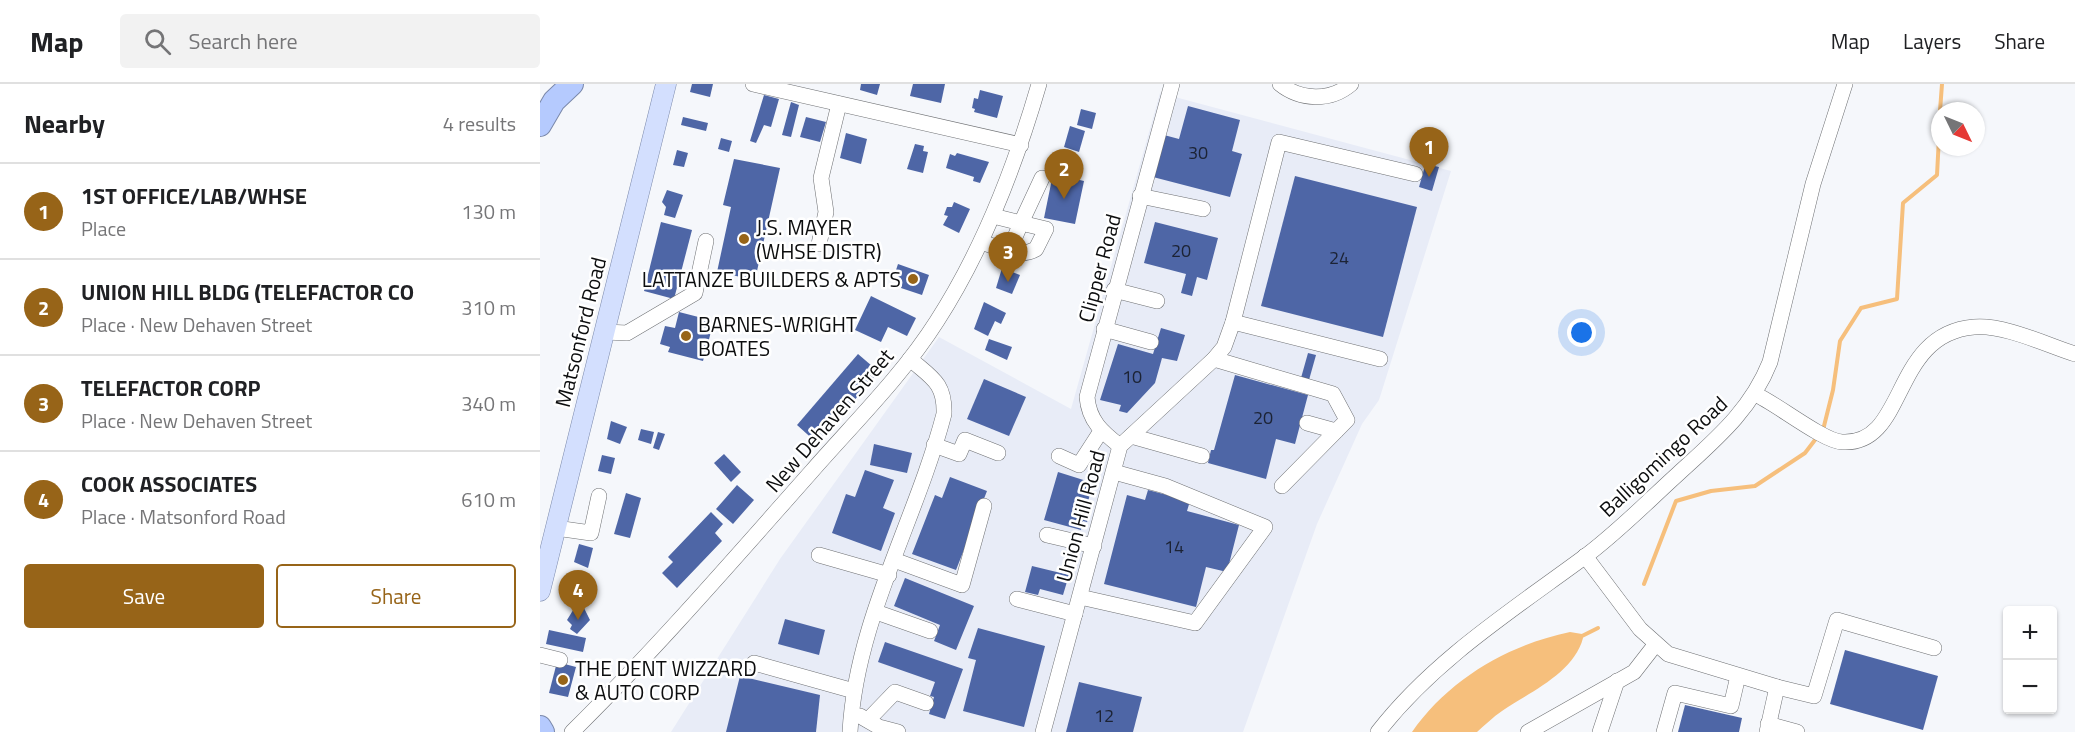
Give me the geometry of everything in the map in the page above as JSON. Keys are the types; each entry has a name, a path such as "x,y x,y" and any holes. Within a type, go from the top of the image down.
{"highway":[{"path":"540,125 554,101 572,84"},
{"path":"540,727 543,732"}],"main road":[{"name":"Matsonford Road","path":"540,591 666,84"}],"street":[{"path":"756,84 1021,145"},
{"name":"New Dehaven Street","path":"572,732 698,600 910,359 937,321 981,242 1021,145 1039,84"},
{"path":"1280,84 1300,96 1318,97 1332,94 1351,84"},
{"name":"Balligomingo Road","path":"1378,732 1432,673 1585,556 1733,424 1755,394 1770,362 1813,183 1845,84"},
{"name":"Clipper Road","path":"1126,441 1101,431 1092,419 1087,397 1114,290 1172,87"},
{"path":"819,244 826,212 821,178 839,104"},
{"name":"Union Hill Road","path":"1044,732 1114,472 1126,441 1224,347 1233,322 1279,142 1415,174"},
{"path":"1009,250 1042,178"},
{"path":"1140,196 1203,209"},
{"path":"981,242 1009,250 1030,252 1036,249 1047,229 993,216"},
{"path":"605,332 627,333 695,293 706,241"},
{"path":"1114,290 1157,301"},
{"path":"1233,322 1380,359"},
{"path":"1755,394 1801,420 1830,440 1842,442 1862,439 1881,425 1913,364 1924,349 1939,337 1976,327 2004,331 2075,354"},
{"path":"1104,329 1151,342"},
{"path":"1214,358 1333,394 1347,420 1282,486"},
{"path":"850,732 854,691 876,612 945,414 941,387 910,359"},
{"path":"1307,423 1336,431"},
{"path":"1059,456 1079,465 1101,431"},
{"path":"934,444 959,454 965,440 998,453"},
{"path":"1126,441 1202,456"},
{"path":"1080,597 1195,623 1265,526 1165,486 1114,472"},
{"path":"556,528 591,533 599,496"},
{"path":"819,555 891,568 962,585 984,506"},
{"path":"1047,535 1094,546"},
{"path":"1585,556 1640,629 1655,645 1683,661 1777,687 1814,696 1837,620 1934,648"},
{"path":"1017,600 1075,614"},
{"path":"876,612 930,632"},
{"path":"1528,732 1634,672 1655,645"},
{"path":"540,655 560,660"},
{"path":"753,663 854,691"},
{"path":"1664,732 1675,693 1731,706 1738,676"},
{"path":"1600,732 1617,681"},
{"path":"1777,687 1767,728 1797,732"},
{"path":"868,720 895,692 926,703"},
{"path":"852,710 879,727 898,732"}],"shaded area":[{"path":"1160,93 1451,171 1379,400 1362,424 1317,524 1243,732 671,732 780,559 939,337 1071,409"},
{"path":"1570,632 1582,634 1583,638 1570,662 1550,680 1499,713 1477,732 1412,732 1444,696 1482,667 1524,646"}],"building":[{"path":"692,84 713,84 710,97 690,92"},
{"path":"861,84 880,84 877,95 860,90"},
{"path":"913,84 945,84 941,103 910,96"},
{"path":"980,90 1003,96 997,118 974,112 975,109 972,108 974,98 978,99"},
{"path":"764,95 779,99 771,127 764,125 756,143 750,141"},
{"path":"791,102 799,105 791,137 782,135"},
{"path":"1188,106 1240,120 1232,151 1242,154 1230,197 1153,177 1164,135 1179,139"},
{"path":"1081,109 1096,113 1092,129 1077,125"},
{"path":"683,117 708,123 706,131 681,125"},
{"path":"806,117 826,122 820,142 800,137"},
{"path":"1070,126 1085,131 1079,152 1064,147"},
{"path":"846,133 867,139 861,164 840,158"},
{"path":"721,138 732,141 729,152 718,149"},
{"path":"915,144 924,146 923,151 928,152 923,173 907,169"},
{"path":"677,150 688,153 684,167 673,165"},
{"path":"957,153 989,162 980,183 973,181 974,177 946,168 950,154 955,156"},
{"name":"J.S. MAYER (WHSE DISTR)","path":"734,159 780,168 755,280 717,272 731,207 723,205"},
{"path":"1427,159 1431,160 1430,165 1439,167 1432,191 1419,187"},
{"path":"1053,174 1084,181 1075,224 1044,218"},
{"path":"1295,176 1417,207 1383,337 1261,306"},
{"path":"667,190 683,195 675,218 664,215 666,207 662,202"},
{"path":"954,202 970,209 959,233 943,225 948,216 944,215 947,207 952,207"},
{"path":"661,222 692,230 674,299 644,291"},
{"path":"1155,222 1218,238 1207,280 1197,277 1192,296 1181,293 1186,274 1144,263"},
{"name":"LATTANZE BUILDERS & APTS","path":"898,264 929,275 922,295 901,288 902,285 897,283 899,275 895,273"},
{"path":"1002,268 1020,275 1012,294 996,288"},
{"path":"871,296 916,318 907,336 888,327 881,342 855,330"},
{"path":"984,302 1006,313 1001,324 995,321 988,336 974,329"},
{"name":"BARNES-WRIGHT BOATES","path":"679,312 714,321 703,361 668,352 670,347 660,344 665,326 675,328"},
{"path":"1161,328 1185,335 1177,361 1162,358 1155,383 1127,413 1119,411 1121,405 1100,400 1118,344 1153,354"},
{"path":"989,339 1012,347 1007,360 985,350"},
{"path":"1308,353 1316,355 1309,380 1301,378"},
{"path":"858,354 879,372 817,443 797,425"},
{"path":"1235,375 1308,395 1295,444 1276,439 1266,479 1208,463 1211,450 1214,450"},
{"path":"984,379 1026,397 1009,436 967,419"},
{"path":"611,421 627,427 620,444 607,439"},
{"path":"641,429 654,432 651,444 638,440"},
{"path":"658,432 665,434 659,450 653,448"},
{"path":"874,444 912,453 907,473 870,465"},
{"path":"724,454 741,472 731,482 714,463"},
{"path":"602,455 615,458 611,474 598,471"},
{"path":"865,470 894,480 883,508 895,513 881,551 832,533 846,494 855,497"},
{"path":"1058,472 1093,483 1085,513 1090,514 1087,522 1083,521 1081,530 1044,520"},
{"path":"950,477 987,491 956,570 912,554 935,495 942,498"},
{"path":"737,485 754,500 733,524 716,509"},
{"path":"1148,490 1190,501 1187,511 1239,525 1227,572 1206,567 1196,607 1104,584 1127,495 1145,500"},
{"path":"626,493 641,498 630,538 614,534"},
{"path":"711,512 723,524 715,533 722,541 677,588 662,573 673,562 668,557"},
{"path":"579,544 593,548 588,568 574,562"},
{"path":"1032,566 1069,575 1063,595 1040,589 1038,595 1025,592"},
{"path":"905,578 974,606 956,650 934,641 940,625 894,606"},
{"path":"583,606 590,620 577,634 570,629 572,625 567,620 575,607"},
{"path":"785,619 825,630 819,655 778,644"},
{"path":"978,628 1045,646 1024,727 963,711 976,660 968,658"},
{"name":"THE DENT WIZZARD & AUTO CORP","path":"549,630 586,638 583,652 546,644"},
{"path":"885,642 963,669 945,719 929,714 934,697 930,696 935,682 878,662"},
{"path":"1845,650 1938,676 1923,730 1830,704"},
{"name":"THE DENT WIZZARD & AUTO CORP","path":"557,662 576,667 568,697 549,693"},
{"path":"740,676 820,695 816,732 726,732"},
{"path":"1079,682 1142,697 1133,732 1066,732"},
{"path":"1685,705 1742,718 1739,732 1678,732"}],"waterway":[{"path":"1941,102 1942,84"},
{"path":"1823,430 1833,390 1840,341 1861,308 1897,299 1903,203 1937,175 1938,156"},
{"path":"1644,584 1676,501 1711,491 1755,486 1805,453 1818,436"},
{"path":"1580,637 1598,628"}],"place":[{"name":"1ST OFFICE/LAB/WHSE","path":"1429,177"},
{"name":"UNION HILL BLDG (TELEFACTOR CO","path":"1064,199"},
{"name":"J.S. MAYER (WHSE DISTR)","path":"744,239"},
{"name":"LATTANZE BUILDERS & APTS","path":"913,279"},
{"name":"TELEFACTOR CORP","path":"1008,282"},
{"name":"BARNES-WRIGHT BOATES","path":"686,336"},
{"name":"COOK ASSOCIATES","path":"578,620"},
{"name":"THE DENT WIZZARD & AUTO CORP","path":"563,680"}]}
